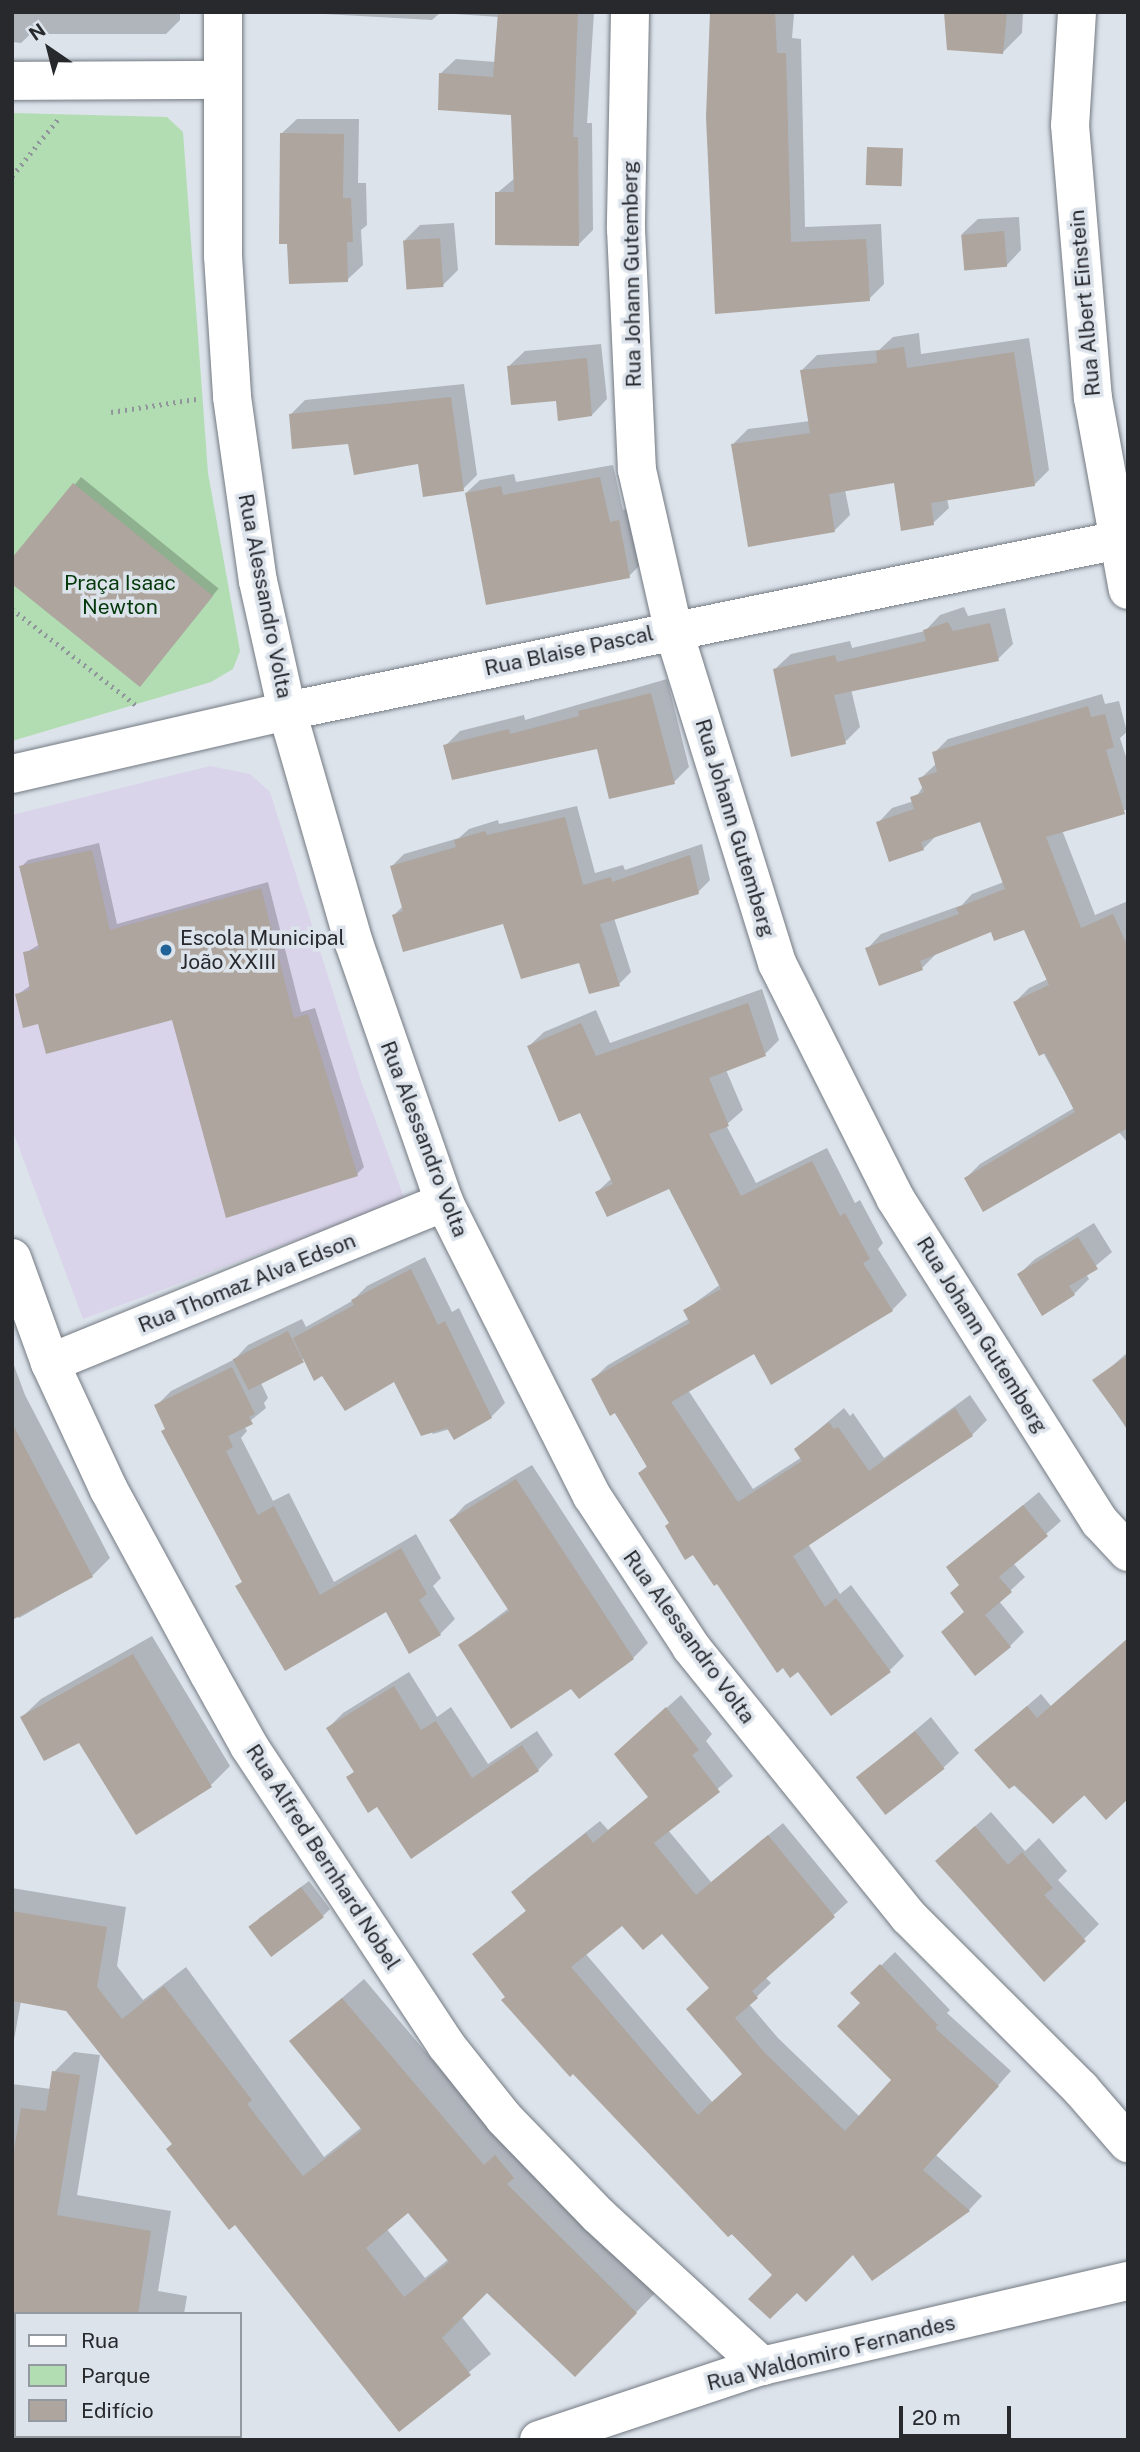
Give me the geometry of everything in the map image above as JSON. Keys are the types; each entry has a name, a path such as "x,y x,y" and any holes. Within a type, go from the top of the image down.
{"street":[{"name":"Rua Alessandro Volta","path":"223,12 220,79 223,256 232,397 258,581 287,711 354,943 444,1202 592,1496 691,1647 909,1917 1081,2088 1128,2143"},
{"name":"Rua Johann Gutemberg","path":"630,12 626,229 638,470 673,629 777,963 895,1198 1100,1522 1128,1552"},
{"name":"Rua Albert Einstein","path":"1077,12 1070,125 1093,398 1122,539 1128,590"},
{"path":"12,81 220,79"},
{"name":"Rua Blaise Pascal","path":"12,774 287,711 673,629 1122,539"},
{"name":"Rua Thomaz Alva Edson","path":"50,1363 444,1202"},
{"name":"Rua Alfred Bernhard Nobel","path":"12,1258 50,1363 109,1490 249,1746 446,2045 504,2118 598,2216 762,2367"},
{"name":"Rua Waldomiro Fernandes","path":"539,2440 762,2367 1128,2281"}],"path":[{"path":"12,176 67,108 65,81"},
{"path":"111,412 232,397"},
{"path":"12,609 142,711 149,742"}],"shaded area":[{"name":"Escola Municipal João XXIII","path":"210,766 250,774 270,792 362,1084 405,1200 83,1319 12,1129 12,815"}],"green space":[{"name":"Praça Isaac Newton","path":"12,113 167,117 183,132 208,473 240,651 233,669 211,682 12,741"}],"building":[{"path":"498,12 578,12 573,137 578,137 579,246 495,245 495,192 514,192 511,115 438,110 439,73 493,77"},
{"path":"710,12 775,12 777,53 786,53 791,242 866,239 870,301 715,314 706,117"},
{"path":"944,12 1007,12 1003,54 947,50"},
{"path":"280,133 344,134 343,198 351,198 353,242 347,242 348,282 289,284 287,244 279,244"},
{"path":"867,147 903,148 902,186 866,185"},
{"path":"1004,231 1007,267 964,271 961,235"},
{"path":"440,238 443,287 407,289 403,241"},
{"path":"904,347 907,368 1014,352 1035,486 931,503 934,525 901,531 894,483 829,494 835,532 748,547 731,444 810,433 800,370 877,363 876,351"},
{"path":"587,358 592,416 558,421 556,401 511,405 507,366"},
{"path":"451,397 464,491 423,497 418,464 354,475 348,444 292,449 289,414"},
{"path":"600,477 610,522 619,520 630,578 486,605 465,493 501,486 503,495"},
{"path":"73,483 213,596 140,687 12,584 12,558"},
{"path":"948,622 953,631 990,623 999,661 834,695 846,744 791,757 773,669 835,655 837,662 926,641 923,630"},
{"path":"651,693 675,784 609,799 597,749 452,780 443,745 509,729 510,734 579,716 578,711"},
{"path":"1088,706 1091,717 1105,714 1114,747 1106,750 1125,814 1046,837 1081,928 1113,914 1128,947 1128,1128 983,1212 964,1178 1075,1112 1045,1053 1039,1056 1013,1002 1049,985 1024,930 994,941 991,932 920,961 923,970 879,986 865,948 959,914 956,908 1005,889 980,822 921,842 924,850 889,862 876,822 914,809 910,797 924,792 918,778 937,772 932,752"},
{"path":"565,817 583,885 611,877 612,882 690,855 699,894 600,924 620,986 589,994 579,963 521,979 503,924 403,952 392,915 403,911 390,866 456,847 454,840 485,831 487,835"},
{"path":"92,850 110,930 261,888 294,1018 308,1014 358,1176 226,1218 172,1020 46,1054 38,1024 23,1028 15,994 30,990 23,952 39,949 19,866"},
{"path":"748,1003 766,1056 709,1078 729,1126 709,1134 741,1196 812,1161 840,1216 845,1213 870,1259 863,1263 893,1311 771,1385 754,1354 671,1402 738,1502 802,1461 794,1449 829,1422 834,1429 838,1427 869,1471 955,1408 973,1436 793,1556 825,1607 836,1598 891,1672 831,1716 798,1672 790,1678 783,1668 777,1673 717,1584 714,1586 693,1555 685,1560 665,1526 669,1523 638,1473 647,1467 615,1413 610,1416 591,1379 690,1323 683,1310 721,1289 669,1189 607,1217 595,1192 613,1184 580,1113 559,1122 527,1046 581,1023 596,1056"},
{"path":"1078,1237 1098,1269 1069,1286 1075,1295 1042,1316 1017,1274"},
{"path":"411,1269 438,1325 445,1321 492,1418 454,1440 447,1428 421,1436 394,1382 345,1411 322,1376 314,1381 293,1338 354,1305 351,1300"},
{"path":"288,1331 304,1362 249,1390 233,1359"},
{"path":"1128,1355 1128,1429 1092,1380"},
{"path":"232,1367 255,1414 249,1417 253,1424 228,1436 233,1447 226,1451 258,1515 274,1506 320,1595 401,1548 427,1594 419,1600 441,1635 409,1654 386,1612 285,1671 235,1586 242,1582 161,1431 165,1429 154,1405"},
{"path":"12,1423 93,1577 12,1620"},
{"path":"516,1479 634,1659 579,1699 571,1689 511,1729 458,1645 509,1611 449,1520"},
{"path":"1023,1505 1048,1536 999,1577 1012,1592 985,1615 1011,1647 975,1676 941,1632 964,1612 950,1593 959,1585 946,1567"},
{"path":"1128,1638 1128,1799 1106,1820 1084,1795 1053,1824 1015,1785 1009,1789 974,1750 1027,1706 1037,1718"},
{"path":"133,1654 212,1787 136,1835 79,1743 44,1761 20,1717"},
{"path":"394,1686 421,1730 436,1721 472,1778 522,1745 539,1771 411,1859 377,1807 368,1813 346,1777 354,1772 326,1728"},
{"path":"666,1707 699,1750 692,1755 720,1792 654,1843 696,1895 768,1835 835,1917 752,1991 758,1998 735,2018 764,2052 845,2131 891,2080 837,2026 860,2003 850,1993 880,1964 938,2025 935,2028 999,2086 923,2170 970,2211 872,2281 853,2255 806,2302 797,2293 770,2319 748,2299 772,2275 732,2234 728,2237 573,2074 570,2077 501,2000 505,1997 472,1954 526,1911 511,1892 586,1833 593,1843 648,1797 614,1754","holes":["622,1926 643,1950 662,1934 709,1988 686,2009 742,2074 698,2115 571,1967"]},
{"path":"915,1731 945,1769 885,1815 856,1777"},
{"path":"975,1826 1008,1865 1022,1852 1053,1888 1044,1895 1086,1941 1044,1982 935,1861"},
{"path":"301,1887 324,1917 271,1957 248,1927"},
{"path":"12,1911 107,1927 97,1987 122,2019 164,1986 252,2100 247,2104 303,2176 362,2130 289,2041 342,1998 484,2165 495,2155 514,2178 507,2184 637,2313 575,2377 487,2293 442,2338 471,2375 399,2432 235,2225 229,2230 166,2149 172,2144 66,2011 12,2001","holes":["408,2213 449,2262 404,2297 366,2248"]},
{"path":"52,2071 80,2075 57,2215 151,2231 138,2312 12,2314 12,2162 21,2108 46,2111"}],"place":[{"name":"Escola Municipal João XXIII","path":"166,950"}]}
